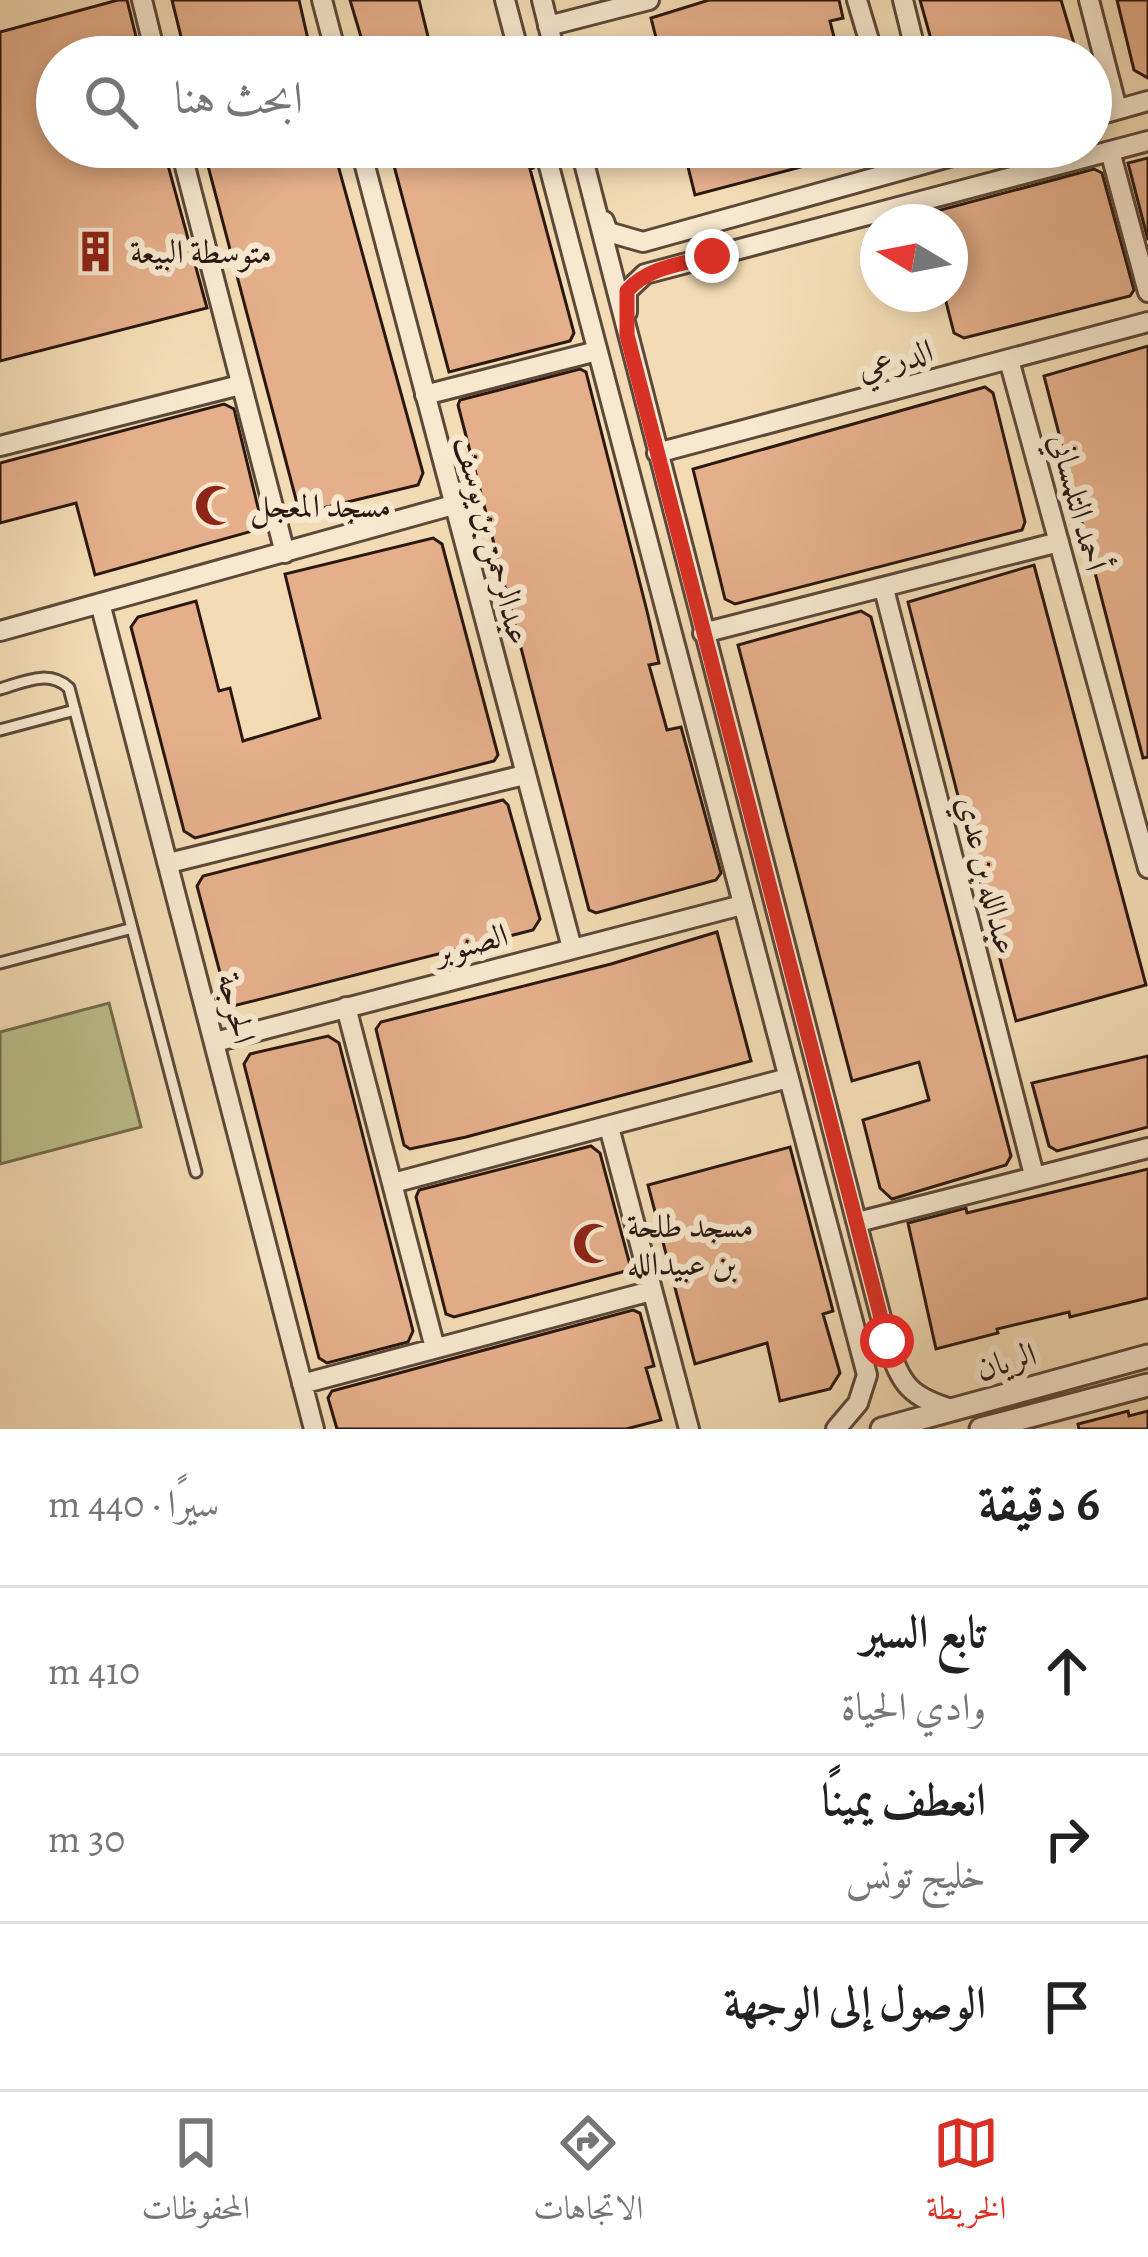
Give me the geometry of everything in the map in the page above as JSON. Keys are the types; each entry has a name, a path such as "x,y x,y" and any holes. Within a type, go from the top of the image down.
{"street":[{"path":"142,0 151,36"},
{"path":"322,0 331,36"},
{"path":"505,0 514,36"},
{"path":"542,0 551,36"},
{"path":"548,26 649,0"},
{"path":"857,0 868,36"},
{"path":"903,0 909,36"},
{"path":"1089,0 1098,36"},
{"path":"1112,90 1117,109"},
{"path":"1112,111 1148,101"},
{"path":"1112,150 1148,141"},
{"path":"1112,158 1148,292"},
{"path":"184,168 284,553"},
{"name":"عبدالرحمن بن يوسف","path":"366,168 572,948"},
{"path":"549,168 867,1375 858,1403 836,1429"},
{"path":"586,168 898,1376 914,1394 955,1410"},
{"path":"594,198 608,232 643,242 907,168"},
{"path":"627,335 627,291 645,274 1046,168"},
{"name":"الدرعي","path":"657,453 1148,322"},
{"path":"425,395 597,351"},
{"name":"أحمد التلمساني","path":"1009,360 1141,814 1148,868"},
{"path":"0,446 241,385"},
{"path":"0,631 452,505"},
{"path":"703,633 1059,542"},
{"name":"عبدالله بن عدي","path":"884,589 1034,1175"},
{"name":"الحرجة","path":"100,602 314,1429"},
{"path":"169,863 524,775"},
{"name":"الصنوبر","path":"215,1042 742,905"},
{"path":"346,1007 435,1348"},
{"path":"393,1183 788,1078"},
{"path":"609,1127 689,1429"},
{"path":"858,1222 1148,1148"},
{"path":"302,1384 651,1292"},
{"path":"855,1324 881,1316"},
{"name":"الريان","path":"883,1429 1148,1356"},
{"name":"الريان","path":"981,1429 1025,1422 1148,1385"}],"lane":[{"path":"0,688 47,676 69,688 196,1172"},
{"path":"0,730 75,710"},
{"path":"0,963 129,929"}],"green space":[{"path":"109,1003 141,1127 0,1164 0,1032"}],"building":[{"name":"متوسطة البيعة","path":"127,0 136,36 36,36 36,168 169,168 207,308 0,361 0,32"},
{"path":"172,0 299,0 307,36 181,36"},
{"path":"350,0 419,0 428,36 361,36"},
{"path":"709,0 839,0 843,18 830,21 834,36 656,36 651,18"},
{"path":"920,0 1061,0 1072,36 930,36"},
{"path":"1117,0 1148,0 1148,78 1134,70"},
{"path":"1148,158 1148,240 1128,163"},
{"path":"209,168 339,168 423,473 418,485 306,512 298,507"},
{"path":"395,168 533,168 574,333 570,341 449,372"},
{"path":"688,168 797,168 695,195"},
{"path":"1094,169 1102,173 1134,290 1130,296 964,338 954,333 949,312 968,312 968,204 963,204"},
{"path":"1148,346 1148,757 1143,758 1044,376"},
{"path":"580,369 586,372 647,611 659,663 649,665 667,730 681,727 721,873 716,880 596,913 589,910 458,405 460,400"},
{"path":"985,387 993,393 1025,522 1022,530 735,604 725,599 693,469"},
{"path":"224,404 234,409 263,528 95,575 76,503 0,523 0,463"},
{"path":"433,538 442,544 498,755 494,761 195,838 184,831 131,627 138,617 196,601 219,691 230,688 243,741 320,718 285,574"},
{"path":"1034,565 1146,985 1016,1021 908,602"},
{"path":"861,611 871,617 1011,1156 1006,1165 892,1199 880,1188 863,1120 929,1100 919,1062 852,1081 738,645"},
{"path":"503,800 540,919 533,930 233,1006 228,1003 197,886 203,876"},
{"path":"717,932 751,1061 466,1137 410,1149 404,1145 376,1029 381,1022"},
{"path":"328,1036 339,1043 413,1331 408,1342 327,1363 319,1358 244,1064 250,1054"},
{"path":"1148,1056 1148,1127 1057,1151 1049,1146 1032,1083"},
{"path":"591,1146 600,1153 630,1265 626,1271 454,1317 446,1314 416,1197 419,1190"},
{"path":"790,1147 833,1311 823,1314 840,1373 830,1389 780,1401 767,1343 695,1364 648,1185"},
{"path":"1148,1169 1148,1298 997,1329 998,1333 936,1349 908,1223"},
{"path":"633,1310 640,1313 654,1366 646,1368 661,1420 626,1429 337,1429 328,1398 332,1391"},
{"path":"1128,1411 1129,1416 1148,1411 1148,1429 1079,1429 1078,1424"}],"place":[{"name":"متوسطة البيعة","path":"96,251"},
{"name":"مسجد المعجل","path":"216,505"},
{"name":"مسجد طلحة بن عبيدالله","path":"593,1244"}],"route":[{"path":"712,256 645,274 635,282 627,291 627,335 887,1341"}]}
